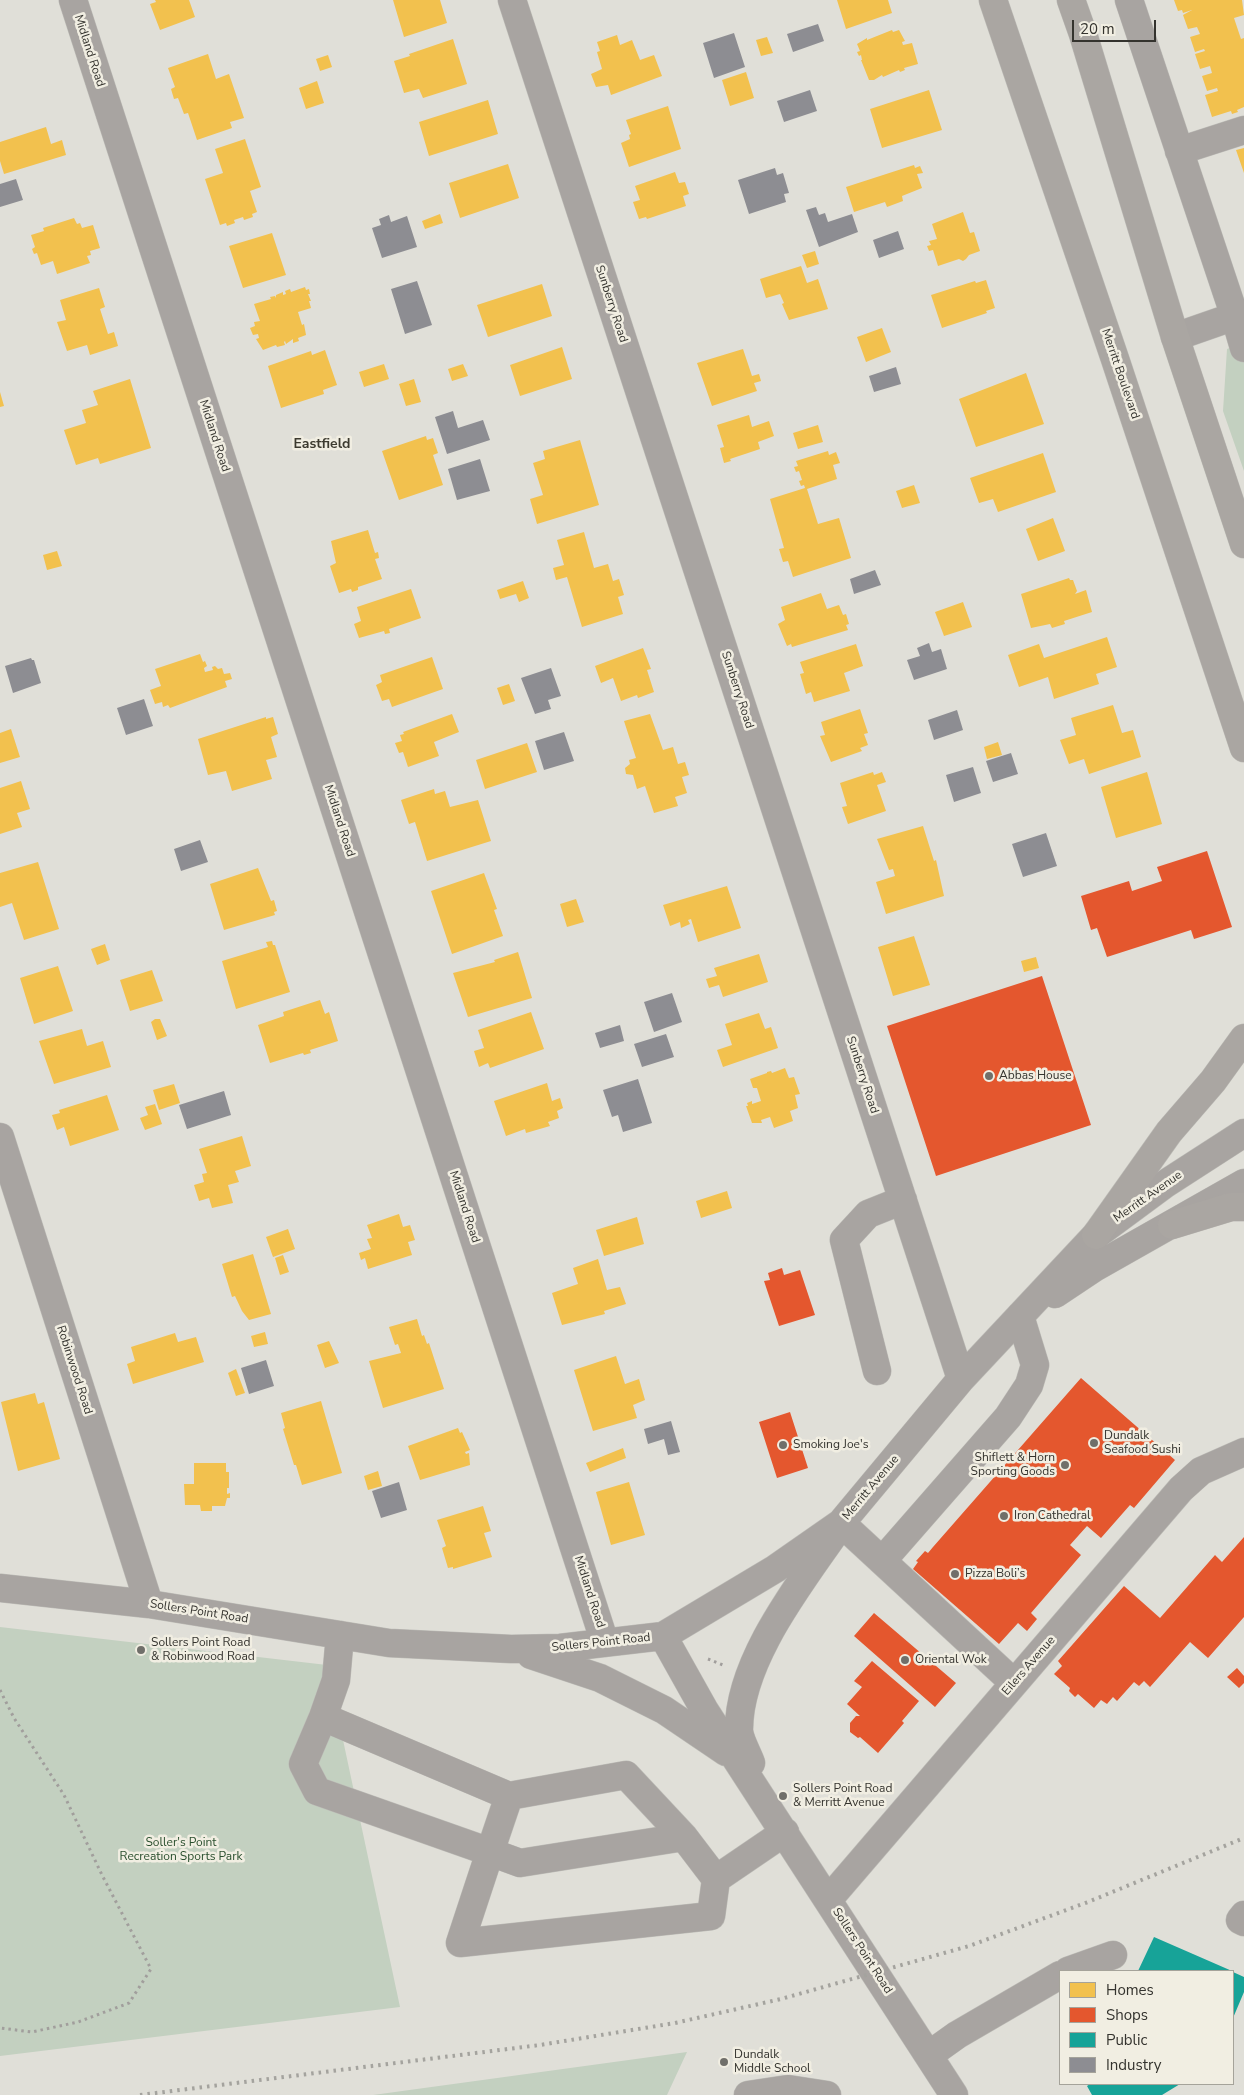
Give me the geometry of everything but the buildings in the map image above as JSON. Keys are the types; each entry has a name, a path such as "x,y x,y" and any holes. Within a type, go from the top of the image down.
{"main road":[{"name":"Merritt Boulevard","path":"993,0 1115,358 1244,748"},
{"path":"1070,0 1086,43 1175,337 1244,544"},
{"path":"1096,1235 1169,1132 1214,1080 1244,1038"},
{"path":"1172,1224 1232,1207 1244,1207"}],"street":[{"name":"Midland Road","path":"73,0 605,1642"},
{"name":"Sunberry Road","path":"512,0 961,1379"},
{"path":"1129,0 1179,151 1240,315 1244,348"},
{"path":"1179,151 1244,130"},
{"path":"1175,337 1240,315"},
{"name":"Merritt Avenue","path":"663,1636 775,1569 841,1523 961,1379 1096,1235 1165,1184 1244,1132"},
{"name":"Robinwood Road","path":"0,1137 5,1171 149,1604"},
{"name":"Merritt Avenue","path":"1020,1316 1094,1268 1244,1183"},
{"path":"878,1371 844,1240 868,1214 903,1200"},
{"path":"882,1561 1008,1417 1030,1385 1035,1365 1020,1316"},
{"name":"Eilers Avenue","path":"828,1900 1180,1489 1201,1471 1244,1452"},
{"path":"766,1805 739,1733 744,1692 763,1643 841,1523 1014,1683"},
{"name":"Sollers Point Road","path":"0,1588 149,1604 389,1643 510,1649 560,1648 663,1636 705,1711 929,2055 952,2094"},
{"path":"340,1635 336,1680 303,1764 318,1791 520,1863 684,1836"},
{"path":"510,1649 600,1678 664,1710 736,1759"},
{"path":"323,1717 509,1796 626,1775 684,1836 716,1879 711,1916 460,1943 509,1796"},
{"path":"716,1879 785,1832"},
{"path":"1244,1915 1240,1920 1244,1922"},
{"path":"1071,1970 1113,1955"},
{"path":"929,2055 957,2035 1059,1976"},
{"path":"748,2095 788,2089 827,2095"}],"path":[{"path":"704,1656 730,1668"},
{"path":"0,1690 14,1718 64,1796 102,1875 151,1969 129,2003 78,2022 32,2032 0,2028"}],"green space":[{"path":"1244,342 1244,471 1223,411 1227,349"},
{"name":"Soller's Point Recreation Sports Park","path":"0,1627 327,1665 400,2007 0,2056"},
{"path":"687,2052 667,2095 373,2095"}],"railway":[{"path":"140,2095 540,2045 675,2023 781,1999 969,1946 1088,1902 1244,1838"}],"place":[{"name":"Abbas House","path":"989,1076"},
{"name":"Dundalk Seafood Sushi","path":"1094,1443"},
{"name":"Smoking Joe's","path":"783,1445"},
{"name":"Shiflett & Horn Sporting Goods","path":"1065,1465"},
{"name":"Iron Cathedral","path":"1004,1516"},
{"name":"Pizza Boli’s","path":"955,1574"},
{"name":"Sollers Point Road & Robinwood Road","path":"141,1650"},
{"name":"Oriental Wok","path":"905,1660"},
{"name":"Sollers Point Road & Merritt Avenue","path":"783,1796"},
{"name":"Dundalk Middle School","path":"724,2062"}],"district":[{"name":"Eastfield","path":"322,445"}]}
